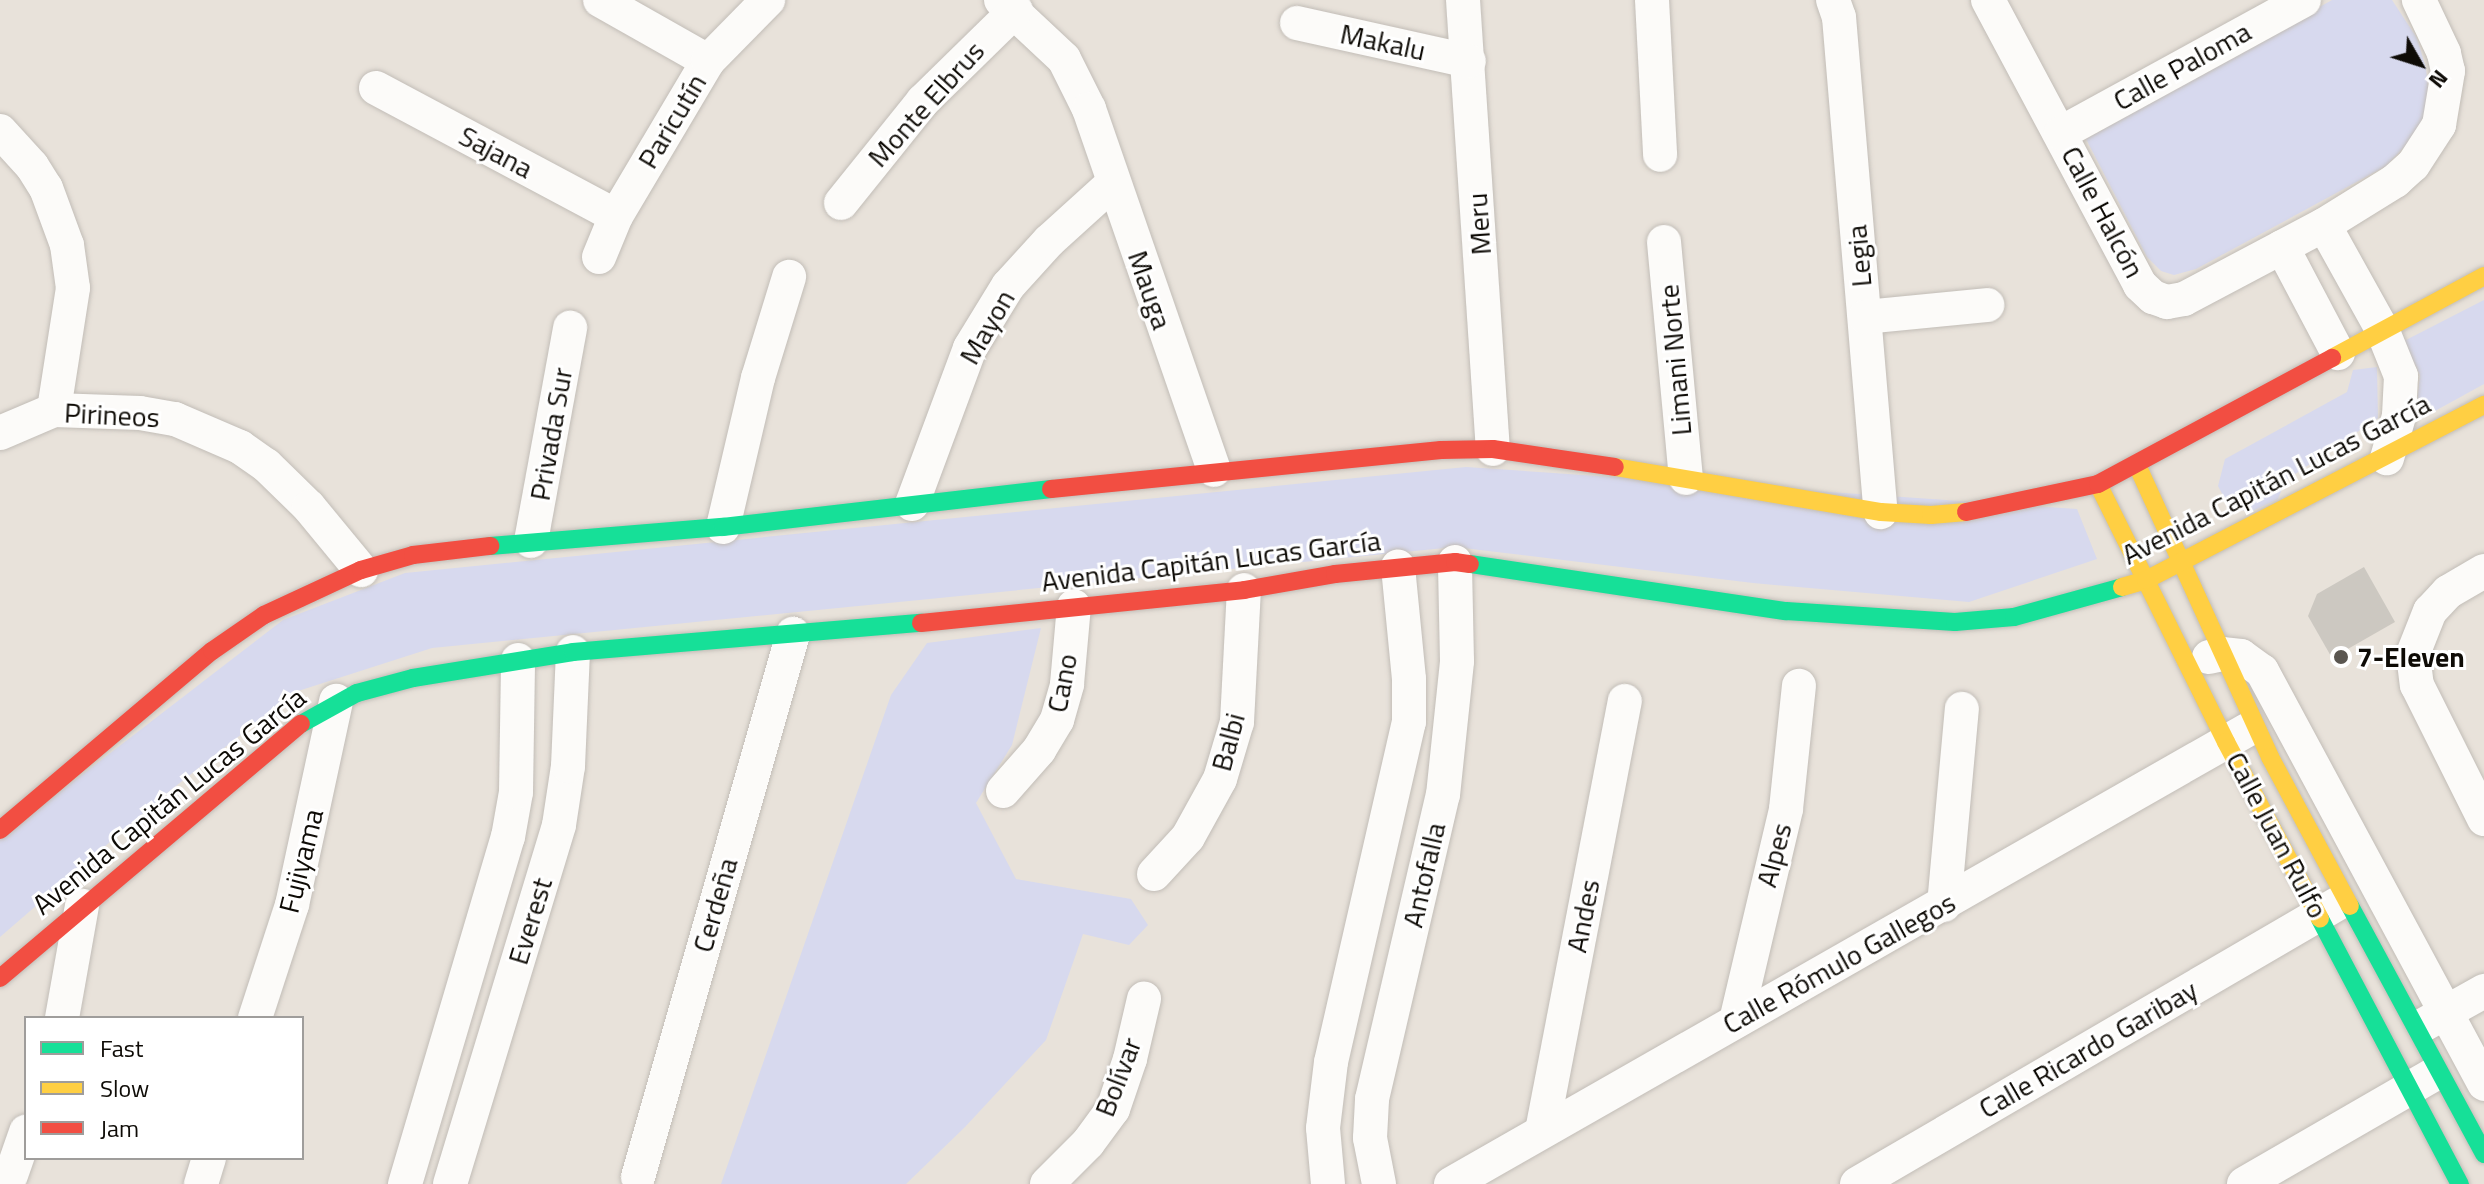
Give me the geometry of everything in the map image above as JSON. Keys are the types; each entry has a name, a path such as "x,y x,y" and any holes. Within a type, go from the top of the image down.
{"street":[{"path":"600,0 708,61"},
{"name":"Paricutín","path":"599,257 616,216 708,61 768,0"},
{"name":"Meru","path":"1463,0 1493,449"},
{"path":"1652,0 1660,155"},
{"name":"Legia","path":"1833,0 1839,17 1881,512"},
{"name":"Calle Halcón","path":"1988,0 2140,285 2153,297 2167,302 2184,299 2324,225 2404,173 2430,145 2439,125 2448,71 2444,53 2419,0"},
{"name":"Calle Paloma","path":"2061,133 2304,0"},
{"name":"Mauga","path":"1009,5 1064,59 1089,109 1214,470"},
{"name":"Monte Elbrus","path":"841,203 923,101 1009,5"},
{"name":"Makalu","path":"1297,23 1469,61"},
{"name":"Sajana","path":"376,88 616,216"},
{"path":"0,131 32,166 46,188 67,245 73,288 54,410"},
{"name":"Mayon","path":"912,504 970,348 1008,286 1049,241 1113,183"},
{"path":"2324,225 2382,329 2401,376 2399,416 2387,458"},
{"name":"Limani Norte","path":"1664,242 1686,478"},
{"path":"2282,247 2338,353"},
{"path":"0,830 212,651 264,615 361,570 413,555 531,541 723,527 1214,470 1441,450 1493,449 1881,512 1931,515 1982,511 2098,484 2484,276"},
{"path":"723,527 754,392 789,277"},
{"path":"1865,317 1987,305"},
{"name":"Privada Sur","path":"531,541 570,328"},
{"name":"Avenida Capitán Lucas García","path":"0,978 284,736 336,701 413,678 573,652 1244,590 1398,567 1455,562 1786,611 1955,622 2014,617 2146,580 2182,564 2484,405"},
{"name":"Pirineos","path":"0,433 54,410 140,413 175,419 240,447 288,484 361,570"},
{"name":"Calle Juan Rulfo","path":"2137,465 2222,654 2241,734 2333,906 2484,1084"},
{"name":"Calle Juan Rulfo","path":"2098,484 2186,662 2241,734 2333,906 2386,1046 2460,1184"},
{"name":"Antofalla","path":"1379,1184 1370,1138 1372,1099 1443,795 1457,661 1455,562"},
{"name":"Antofalla","path":"1328,1184 1323,1128 1331,1062 1409,722 1409,679 1398,567"},
{"path":"2480,802 2417,685 2413,654 2430,611 2448,592 2484,571"},
{"name":"Balbi","path":"1154,874 1188,837 1220,779 1237,722 1244,590"},
{"name":"Cano","path":"1003,791 1039,750 1057,720 1067,684 1074,606"},
{"name":"Cerdeña","path":"638,1177 793,634"},
{"name":"Everest","path":"450,1184 559,825 568,766 573,652"},
{"path":"2186,662 2222,654"},
{"name":"Calle Juan Rulfo","path":"2222,654 2241,656 2262,671 2431,1021"},
{"name":"Everest","path":"405,1184 508,837 516,792 518,660"},
{"name":"Alpes","path":"1736,1021 1786,809 1799,686"},
{"name":"Fujiyama","path":"256,1016 292,905 336,701"},
{"name":"Andes","path":"1542,1131 1625,701"},
{"path":"1944,905 1962,709"},
{"name":"Calle Rómulo Gallegos","path":"1451,1184 2241,734"},
{"path":"62,1016 82,906"},
{"name":"Calle Ricardo Garibay","path":"1857,1184 2333,906"},
{"path":"2386,1046 2484,991"},
{"name":"Bolívar","path":"1047,1184 1088,1143 1113,1109 1130,1059 1144,999"},
{"path":"2244,1184 2464,1057"},
{"name":"Calle Juan Rulfo","path":"2464,1057 2484,1154"},
{"path":"11,1175 24,1138"},
{"path":"201,1184 208,1160"}],"shaded area":[{"path":"2332,0 2392,0 2417,38 2426,68 2429,98 2423,119 2412,139 2386,166 2196,269 2174,275 2161,271 2147,257 2086,139"},
{"path":"2484,300 2484,384 2415,422 2420,375 2404,341"},
{"path":"2377,367 2378,418 2285,481 2278,499 2250,512 2229,507 2218,486 2225,459 2347,392 2353,370"},
{"path":"1466,467 2077,509 2097,559 1969,602 1753,583 1455,547 432,648 295,692 162,797 0,937 0,838 283,620 405,573"},
{"path":"1041,628 1012,745 976,803 1016,879 1131,899 1148,925 1129,945 1083,934 1046,1040 965,1127 906,1184 721,1184 891,695 927,643"}],"building":[{"path":"2364,567 2395,622 2332,658 2308,616 2317,594"}],"traffic: fast":[{"path":"490,546 723,527 1051,489"},
{"path":"1470,564 1786,611 1955,622 2014,617 2122,587"},
{"path":"301,724 357,693 413,678 573,652 921,623"},
{"path":"2350,906 2484,1154"},
{"path":"2320,919 2460,1184"}],"traffic: slow":[{"path":"2332,358 2484,276"},
{"path":"2122,587 2146,580 2484,405"},
{"path":"2137,465 2270,757 2350,906"},
{"path":"1615,467 1881,512 1931,515 1966,512"},
{"path":"2098,484 2226,742 2320,919"}],"traffic: jam":[{"path":"1966,512 2098,484 2332,358"},
{"path":"1051,489 1441,450 1493,449 1615,467"},
{"path":"0,830 212,651 264,615 361,570 413,555 490,546"},
{"path":"921,623 1244,590 1335,574 1455,562 1470,564"},
{"path":"0,978 301,724"}],"place":[{"name":"7-Eleven","path":"2341,657"}]}
